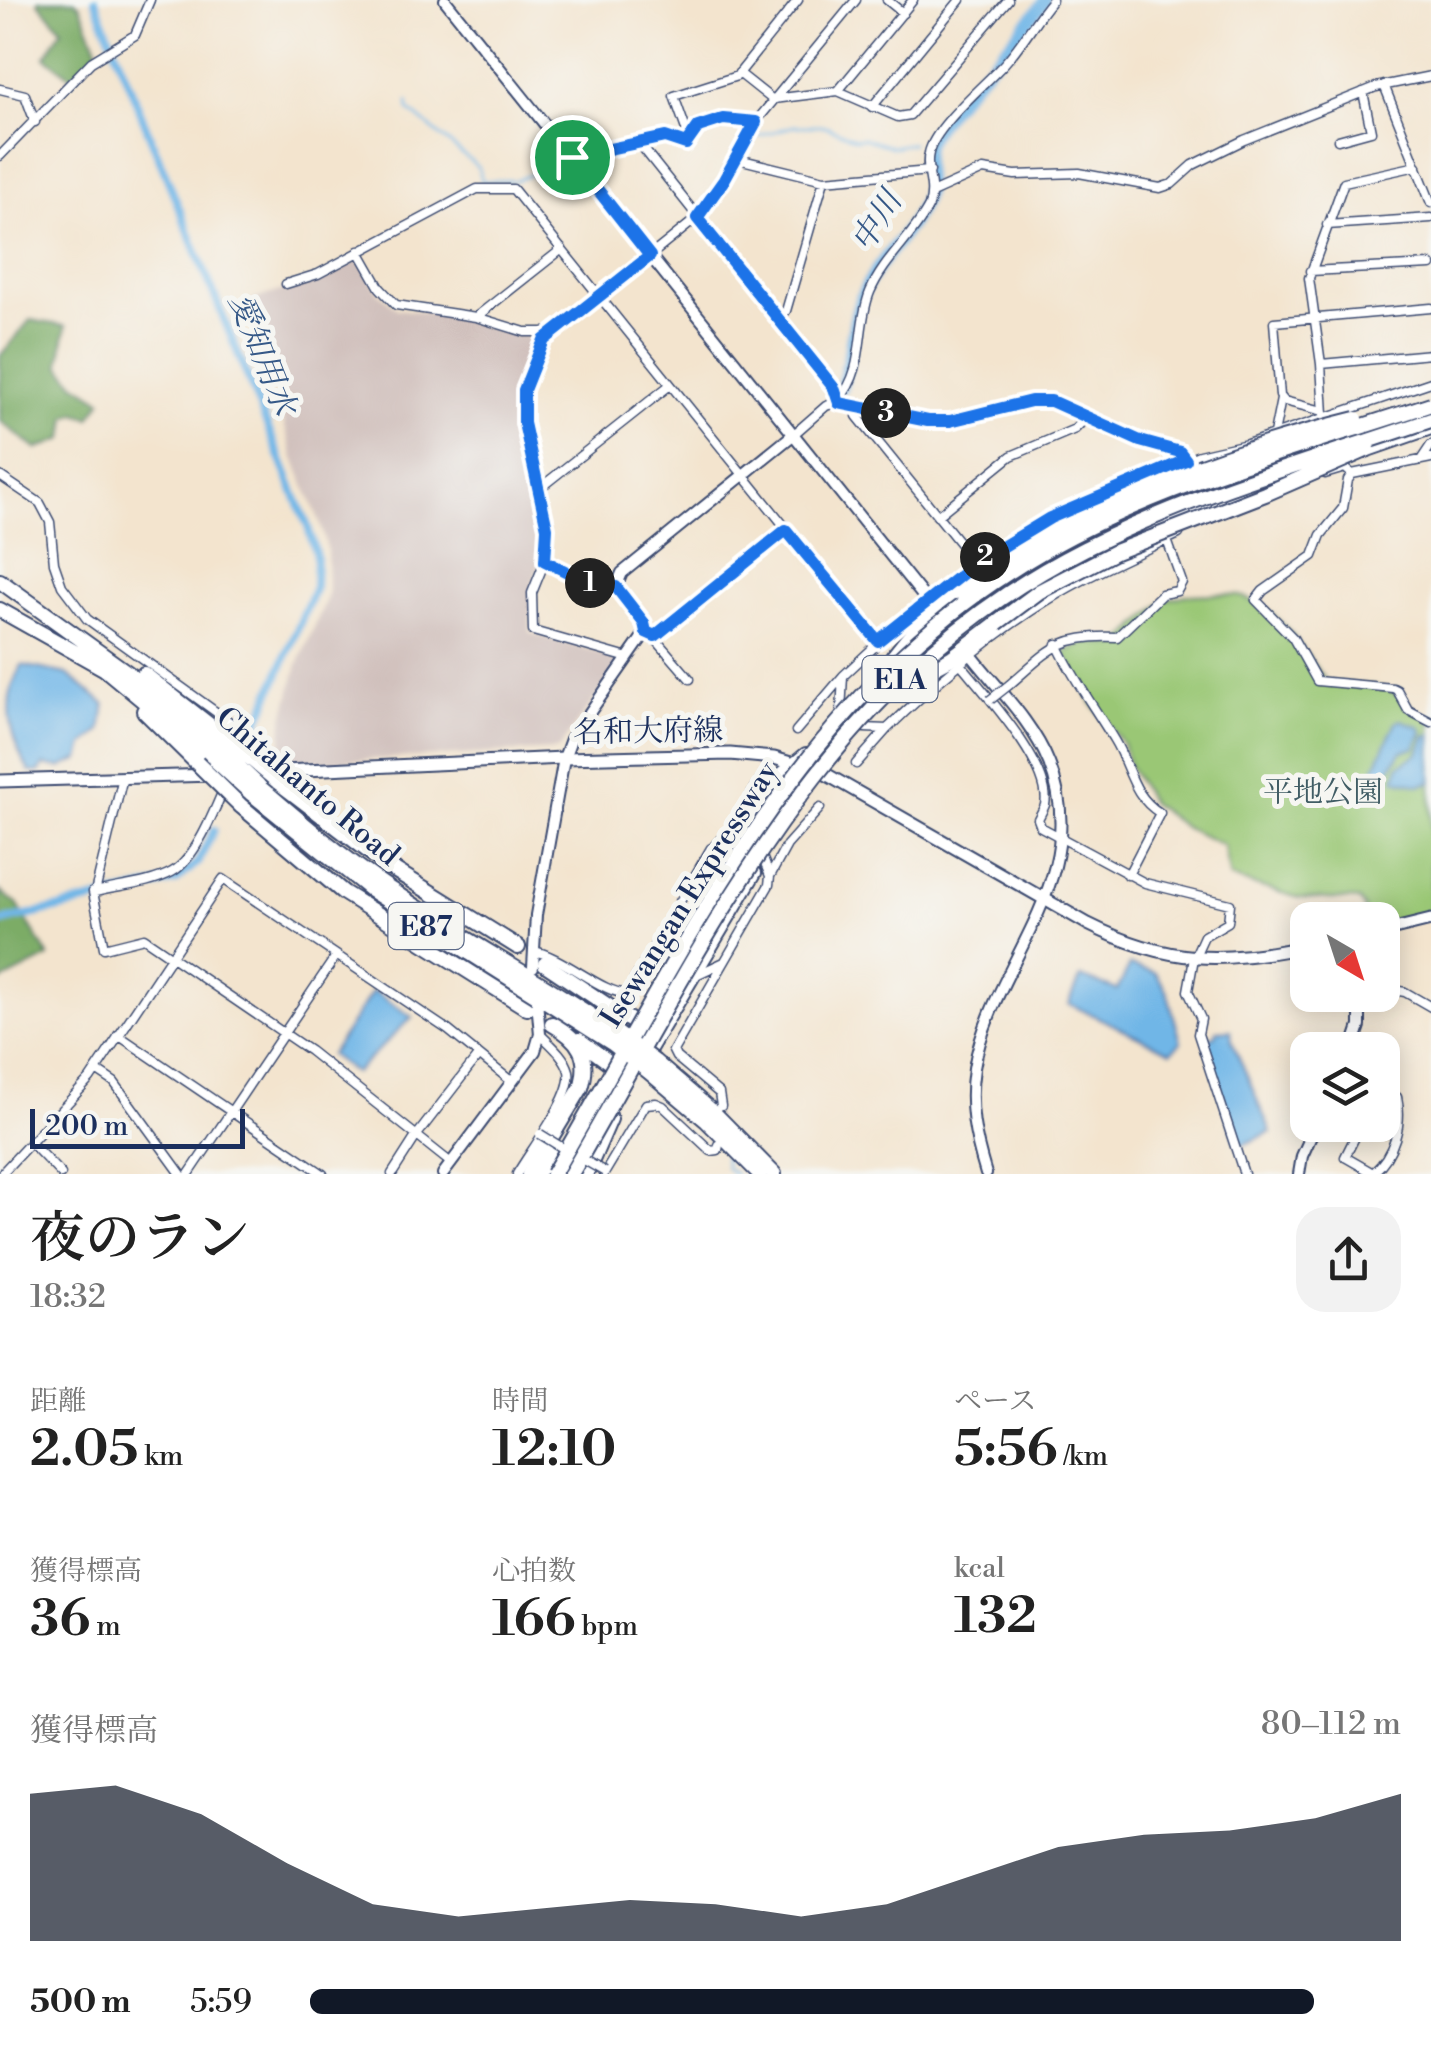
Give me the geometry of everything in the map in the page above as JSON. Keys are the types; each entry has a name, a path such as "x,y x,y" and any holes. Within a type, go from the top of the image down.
{"highway":[{"name":"Isewangan Expressway","path":"553,1174 751,836 837,720 903,652 994,582 1076,534 1215,475 1431,402"},
{"path":"893,657 1010,570 1086,528 1198,479 1431,402"},
{"path":"543,1174 737,842 784,773 796,765 924,618 986,571 1056,531 1194,467 1341,423 1382,420"},
{"name":"Isewangan Expressway","path":"577,1174 766,842 850,730 915,665 1017,587 1123,530 1286,466 1428,424"},
{"path":"912,678 951,658 1040,592 1100,559 1428,424"},
{"path":"577,1174 763,859 824,773 912,678 992,613 1086,558 1206,505 1428,424"},
{"path":"0,581 63,624 100,642 223,752 278,782 388,866 526,949"},
{"name":"Chitahanto Road","path":"0,610 66,644 126,684 223,752 255,789 392,891 556,992 714,1113 774,1174"},
{"path":"66,644 162,726 241,806 344,892 532,1005"},
{"path":"539,966 655,1040"},
{"path":"546,1029 571,1034 632,1079"},
{"path":"532,1174 585,1074 586,1058 571,1034"},
{"name":"Chitahanto Road","path":"651,1066 760,1174"},
{"path":"532,1174 554,1156"}],"main road":[{"name":"名和大府線","path":"0,781 753,754 824,773 1126,942 1194,958 1230,959 1290,949"},
{"path":"1400,928 1431,920"}],"street":[{"path":"0,156 91,62 134,34 150,0"},
{"path":"445,0 923,596"},
{"path":"690,138 674,96 739,72 798,0"},
{"path":"630,659 534,630 532,593 545,561 547,528 524,423 523,396 544,340 697,218 724,180 756,122 856,0"},
{"path":"887,0 902,13"},
{"path":"838,91 913,0"},
{"path":"739,72 774,99 838,91 898,117 916,112 1008,0"},
{"path":"934,192 925,171 933,142 983,83 1000,69 1052,0"},
{"path":"872,107 957,1"},
{"path":"616,587 622,572 826,406 839,401 855,370 866,304 876,281 925,214 934,192 982,170 1005,174 1079,173 1160,188 1172,184 1193,165 1244,140 1384,84 1431,76"},
{"path":"1384,84 1431,203"},
{"path":"0,89 25,95 35,122"},
{"path":"1338,140 1371,131 1363,92"},
{"path":"572,157 665,137 686,144 698,127 723,119 756,122"},
{"path":"639,144 834,388 839,401"},
{"path":"734,158 824,180 925,171"},
{"path":"1324,414 1310,270 1346,180 1417,166"},
{"path":"778,318 786,311 824,180"},
{"path":"286,284 318,274 478,189 514,189 878,641"},
{"path":"1327,225 1431,218"},
{"path":"476,317 562,249"},
{"path":"359,251 380,288 396,305 476,317 550,336"},
{"path":"1310,270 1431,265"},
{"path":"1274,434 1282,399 1274,322 1431,308"},
{"path":"1321,364 1431,354"},
{"path":"796,731 878,641 976,563 1050,518 1186,460 1431,382"},
{"path":"536,487 545,484 670,385"},
{"path":"1282,399 1324,414"},
{"path":"839,401 928,421 950,421 1031,401 1051,401 1140,441 1180,452 1186,460"},
{"path":"857,407 857,416 976,563"},
{"path":"937,516 1011,456 1075,428 1082,414"},
{"path":"1431,444 1426,459 1352,474 1343,508 1321,534 1313,556 1263,590 1256,600 1293,638 1317,681 1393,688 1398,690 1408,710 1431,722"},
{"path":"856,764 887,729 981,645 1063,591 1300,482 1345,468 1352,474"},
{"path":"0,476 40,503 50,522 54,563 62,586 87,619 192,692 239,731 241,748 212,818 183,865 159,878 95,892 123,776"},
{"path":"526,949 564,758 572,739 651,634 786,530"},
{"path":"990,700 1057,644 1087,636 1118,637 1162,594 1177,590 1182,582 1167,540"},
{"path":"545,561 587,582 616,587 690,679"},
{"path":"1057,644 1070,672 1117,744 1136,788 1148,806 1160,813 1128,875"},
{"path":"973,658 1040,742 1057,788 1059,837 1045,899 991,1016 974,1067 971,1110 976,1146 986,1174"},
{"path":"960,663 1022,742 1036,768 1045,802 1039,824 1145,883 1230,904 1228,922 1204,936 1194,958 1188,994 1201,1020 1198,1034 1244,1174"},
{"path":"841,712 843,676"},
{"path":"864,728 887,729"},
{"path":"526,949 545,953 611,991 624,994 715,845 731,828 762,778"},
{"path":"721,1106 718,1094 674,1051 769,886 770,876 787,845 820,808"},
{"path":"715,845 737,842"},
{"path":"763,859 770,876"},
{"path":"1,1174 96,1070 223,879 448,1030 512,1081"},
{"path":"93,893 104,948 144,938 310,1051 451,1162"},
{"path":"657,942 666,968"},
{"path":"526,949 539,966"},
{"path":"189,1174 336,956"},
{"path":"694,976 724,962"},
{"path":"1400,991 1431,1007"},
{"path":"517,1174 564,1101 570,1081 565,1062 532,1005"},
{"path":"443,1174 546,1029"},
{"path":"118,1036 323,1174"},
{"path":"392,1174 478,1056"},
{"path":"96,1070 114,1082 181,1174"},
{"path":"540,1134 604,1173 646,1104 656,1102 711,1152 718,1150 719,1145"},
{"path":"30,1142 61,1174"},
{"path":"1299,1174 1308,1142"},
{"path":"1352,1142 1345,1157 1372,1173 1383,1164 1394,1142"}],"shaded area":[{"path":"356,257 361,259 377,291 397,309 441,314 524,335 538,334 542,339 520,390 518,409 545,536 532,585 530,633 621,662 558,750 281,764 283,721 298,664 328,595 327,549 246,305 316,279"}],"green space":[{"path":"40,0 75,0 80,5 98,50 72,77 45,57 62,29"},
{"path":"30,320 66,326 60,365 75,383 102,400 90,418 76,413 67,417 64,439 36,449 0,421 0,356"},
{"name":"平地公園","path":"1187,595 1243,597 1280,621 1327,683 1383,688 1431,721 1431,913 1400,919 1400,902 1299,898 1230,878 1223,845 1185,828 1151,803 1129,766 1123,744 1094,706 1063,652 1087,642 1117,645 1165,600"},
{"path":"0,891 17,904 49,957 0,982"}],"water":[{"path":"22,665 67,674 105,704 101,731 84,745 80,759 60,768 44,765 39,772 30,772 16,746 10,719 11,692"},
{"path":"1401,720 1422,732 1415,748 1402,751 1384,777 1375,772 1375,767 1396,722"},
{"path":"1431,734 1431,782 1419,785 1395,779 1399,766 1419,753 1425,736"},
{"path":"1130,965 1156,973 1167,991 1181,1042 1171,1052 1069,1004 1081,977 1117,990"},
{"path":"373,991 412,1017 355,1073 330,1055"},
{"path":"1231,1030 1232,1041 1271,1132 1238,1147 1210,1057 1208,1038 1216,1036 1216,1031"}],"waterway":[{"name":"愛知用水","path":"95,0 308,527 316,556 315,587 256,728"},
{"name":"中川","path":"841,388 864,291 910,225 926,194 925,152 931,135 1045,0"},
{"path":"408,102 409,110 479,168 482,181 516,180 563,157"},
{"path":"700,132 732,124"},
{"path":"754,134 794,126 826,126 856,139 892,147 912,143"},
{"path":"664,142 686,149 695,138"},
{"path":"584,158 634,148"},
{"name":"愛知用水","path":"0,922 176,881 198,862 214,830"},
{"path":"724,1155 726,1168 735,1174"}],"tunnel":[{"path":"923,596 969,653"}],"route":[{"path":"723,119 756,122 724,180 697,218 834,388 839,403 928,421 950,421 1031,401 1051,401 1140,441 1180,452 1186,460 1050,518 976,563 878,641 786,530 655,636 646,632 644,623 616,587 587,582 545,561 547,528 524,423 524,390 544,340 650,256 572,157 665,137 686,144 698,127 723,119"}]}
